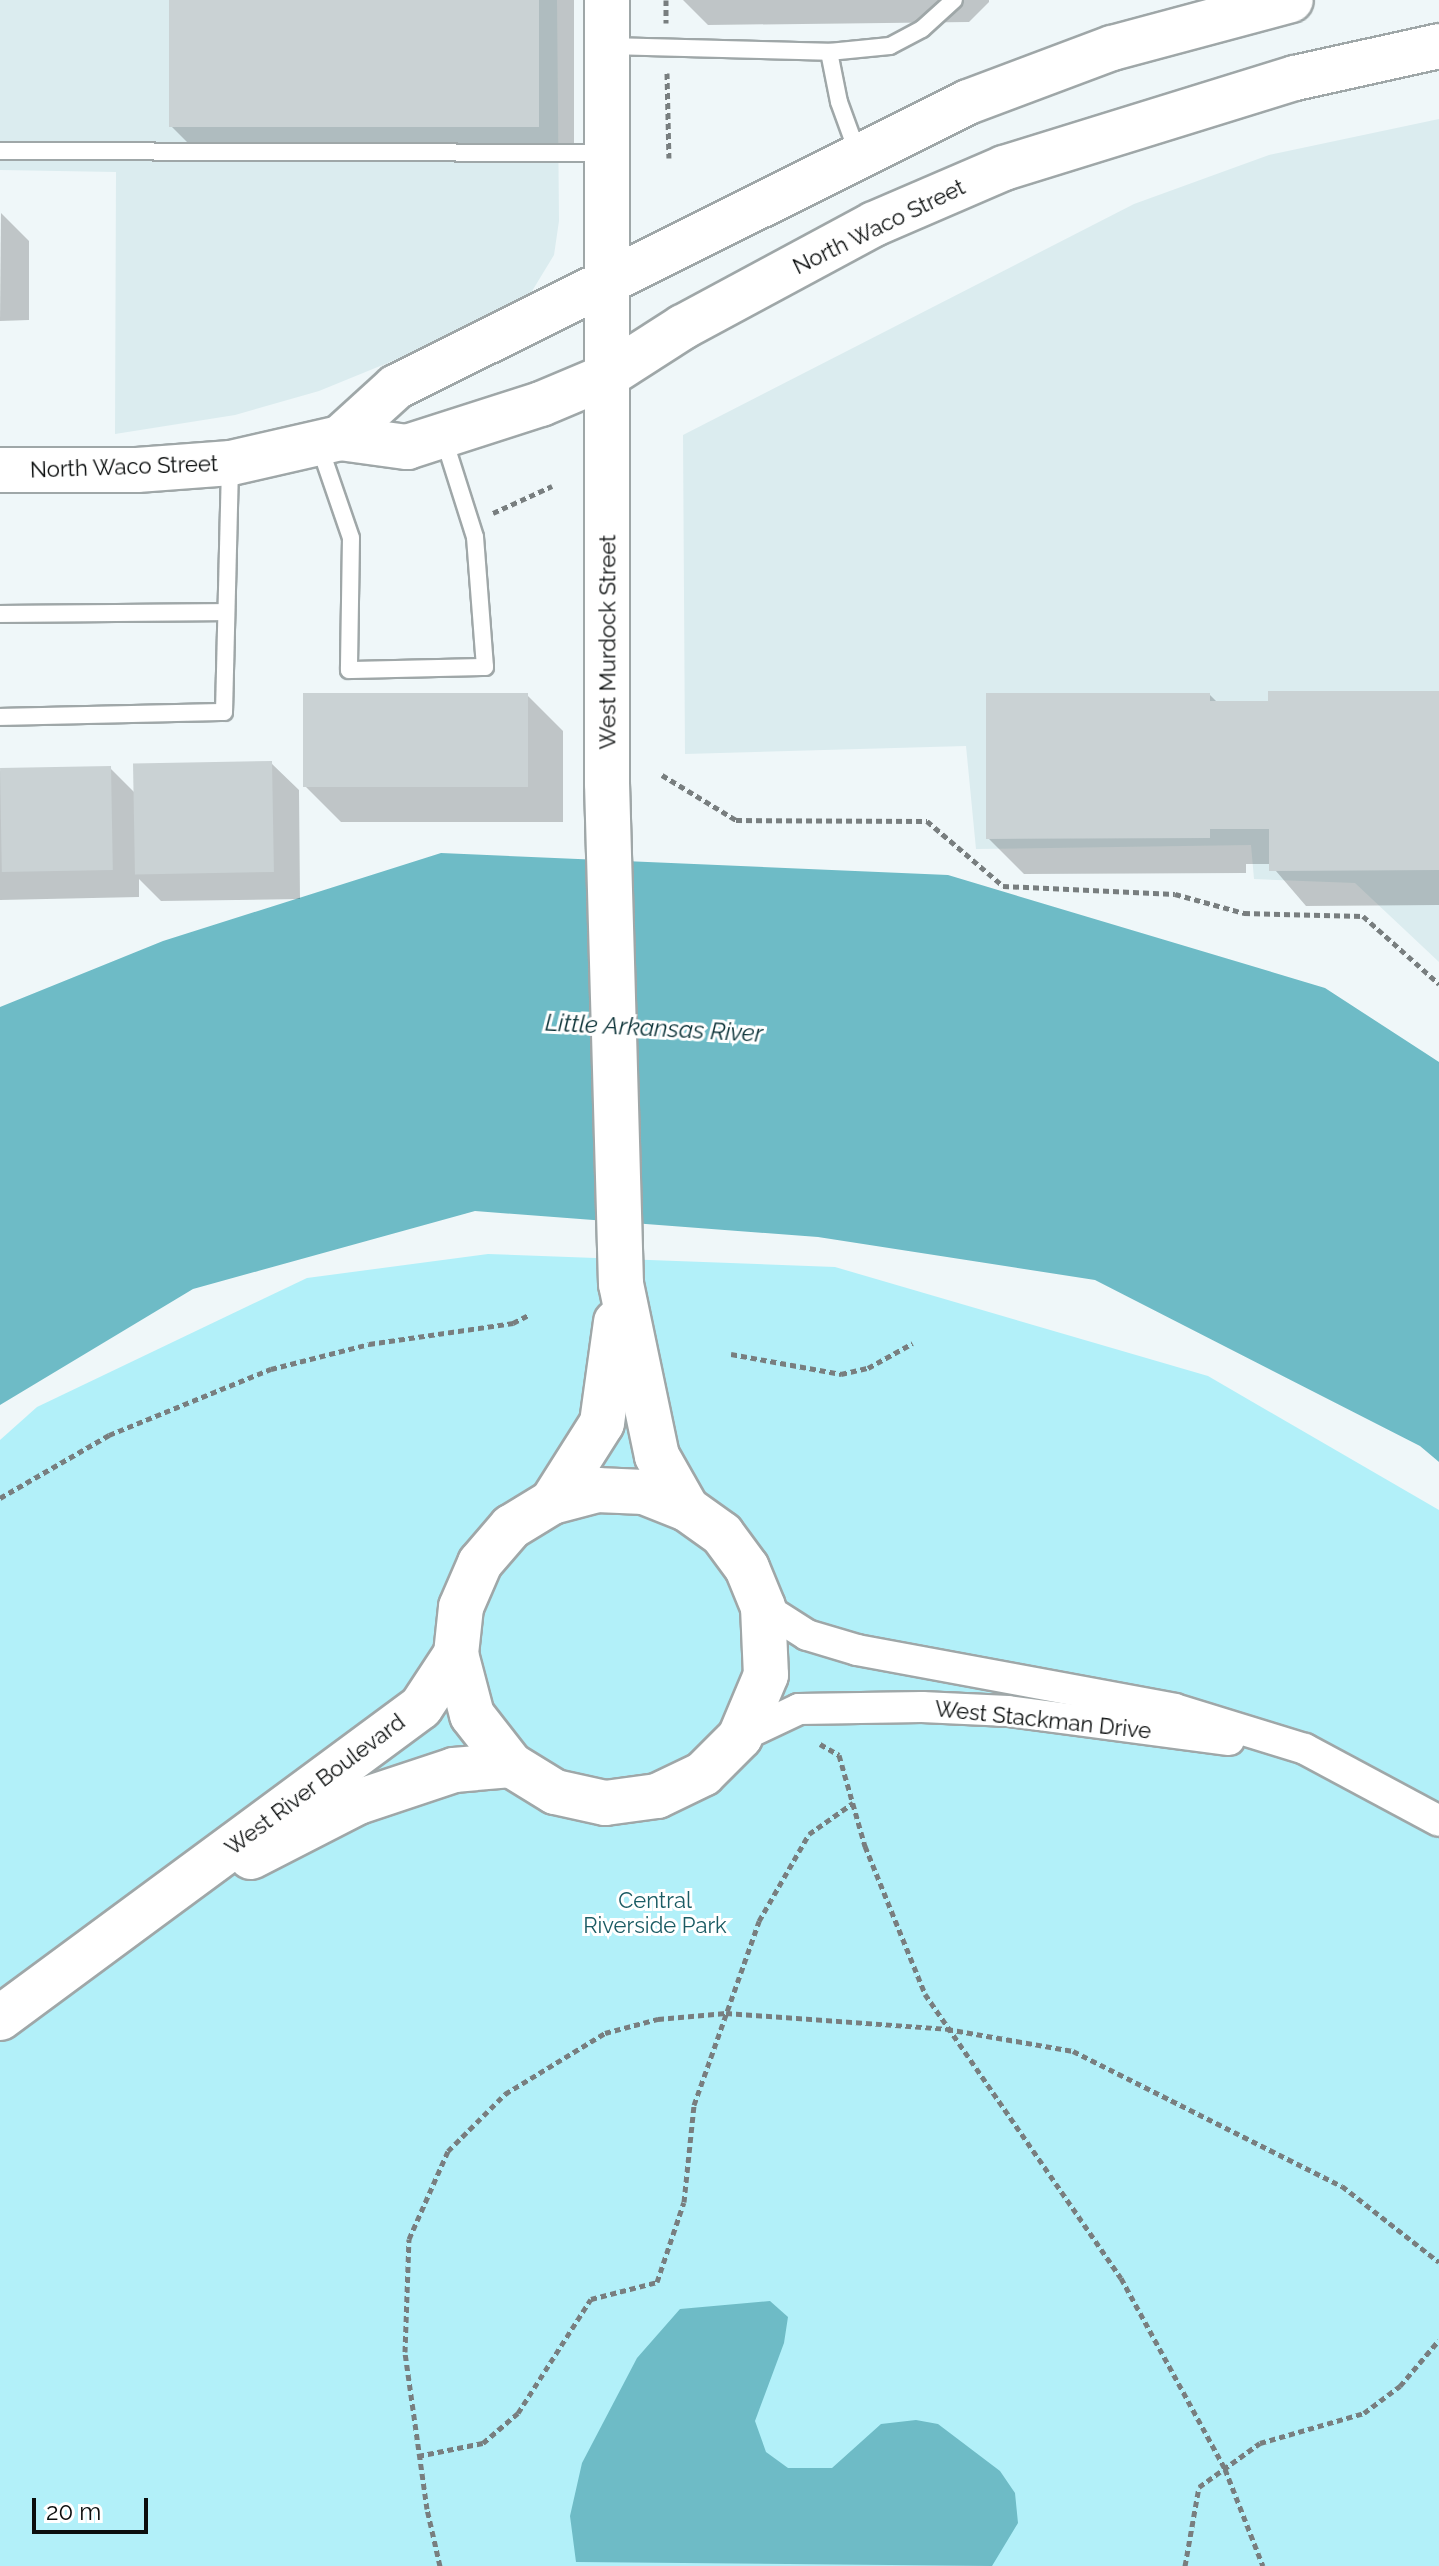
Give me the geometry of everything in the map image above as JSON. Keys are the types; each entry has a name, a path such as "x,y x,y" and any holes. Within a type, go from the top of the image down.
{"street":[{"name":"West Murdock Street","path":"552,1502 602,1423 621,1284 607,783 611,604 604,285 607,0"},
{"name":"North Waco Street","path":"330,441 396,387 968,102 1112,48 1276,1"},
{"name":"North Waco Street","path":"0,470 137,470 231,463 330,441 407,447 605,377 683,327 874,224 1004,168 1279,82 1439,46"},
{"name":"West Murdock Street","path":"621,1284 657,1456 687,1509"},
{"name":"West Murdock Street","path":"597,1490 644,1492 687,1509 722,1534 747,1568 763,1607 766,1675 740,1737 692,1779 657,1796 605,1803 555,1792 511,1765 472,1715 456,1654 461,1607 480,1563 511,1527 552,1502 597,1490"},
{"name":"West Stackman Drive","path":"763,1607 807,1635 857,1650 1175,1709 1305,1749 1439,1821"},
{"name":"West River Boulevard","path":"0,2018 160,1904 421,1707 456,1654"},
{"name":"West Stackman Drive","path":"740,1737 799,1709 922,1707 1008,1711 1305,1749"},
{"name":"West River Boulevard","path":"160,1904 358,1802 454,1770 511,1765"}],"lane":[{"path":"607,46 829,52 890,46 922,29 954,0"},
{"path":"829,52 839,102 859,157"},
{"path":"0,151 606,153"},
{"path":"330,441 351,538 349,670 485,667 475,537 443,436"},
{"path":"0,717 224,712 231,463"},
{"path":"0,614 226,612"}],"path":[{"path":"666,0 669,158"},
{"path":"492,513 552,486"},
{"path":"662,775 736,820 927,821 1003,886 1175,894 1244,913 1363,916 1439,984"},
{"path":"0,1498 109,1435 271,1369 369,1344 513,1323 529,1315"},
{"path":"731,1354 841,1374 868,1368 913,1343"},
{"path":"806,1736 839,1755 865,1846 925,1994 1121,2278 1225,2469 1263,2566"},
{"path":"418,2456 483,2443 518,2413 591,2299 657,2282 684,2202 694,2105 759,1921 809,1834 853,1803"},
{"path":"440,2566 418,2456 405,2352 409,2239 448,2151 505,2094 605,2033 658,2019 726,2013 947,2029 1073,2051 1160,2090 1342,2186 1439,2262"},
{"path":"1185,2566 1199,2487 1260,2443 1364,2413 1400,2386 1439,2340"}],"shaded area":[{"path":"0,0 557,0 559,221 554,255 526,301 456,335 319,391 235,415 115,434 116,172 0,170"},
{"path":"1439,119 1439,962 1355,883 1254,879 1251,845 976,849 966,746 685,754 683,435 1134,204 1269,155"}],"green space":[{"name":"Central Riverside Park","path":"488,1254 835,1267 1208,1376 1439,1510 1439,2566 0,2566 0,1440 37,1407 307,1278"}],"water":[{"name":"Little Arkansas River","path":"441,853 948,875 1325,988 1439,1062 1439,1462 1420,1446 1095,1280 818,1237 475,1211 193,1289 0,1405 0,1007 163,941"},
{"path":"770,2301 788,2317 784,2343 755,2421 766,2452 788,2468 832,2468 881,2424 916,2420 938,2424 1000,2471 1015,2493 1018,2523 992,2566 576,2562 570,2516 582,2463 637,2358 680,2309"}],"building":[{"path":"169,0 539,0 539,127 169,127"},
{"path":"1268,691 1439,691 1439,870 1269,871 1269,829 1210,829 1210,838 986,839 986,693 1210,693 1210,701 1268,701"},
{"path":"303,693 528,693 528,787 303,787"},
{"path":"272,761 274,872 135,874 133,763"},
{"path":"111,766 113,870 2,872 0,768"}]}
